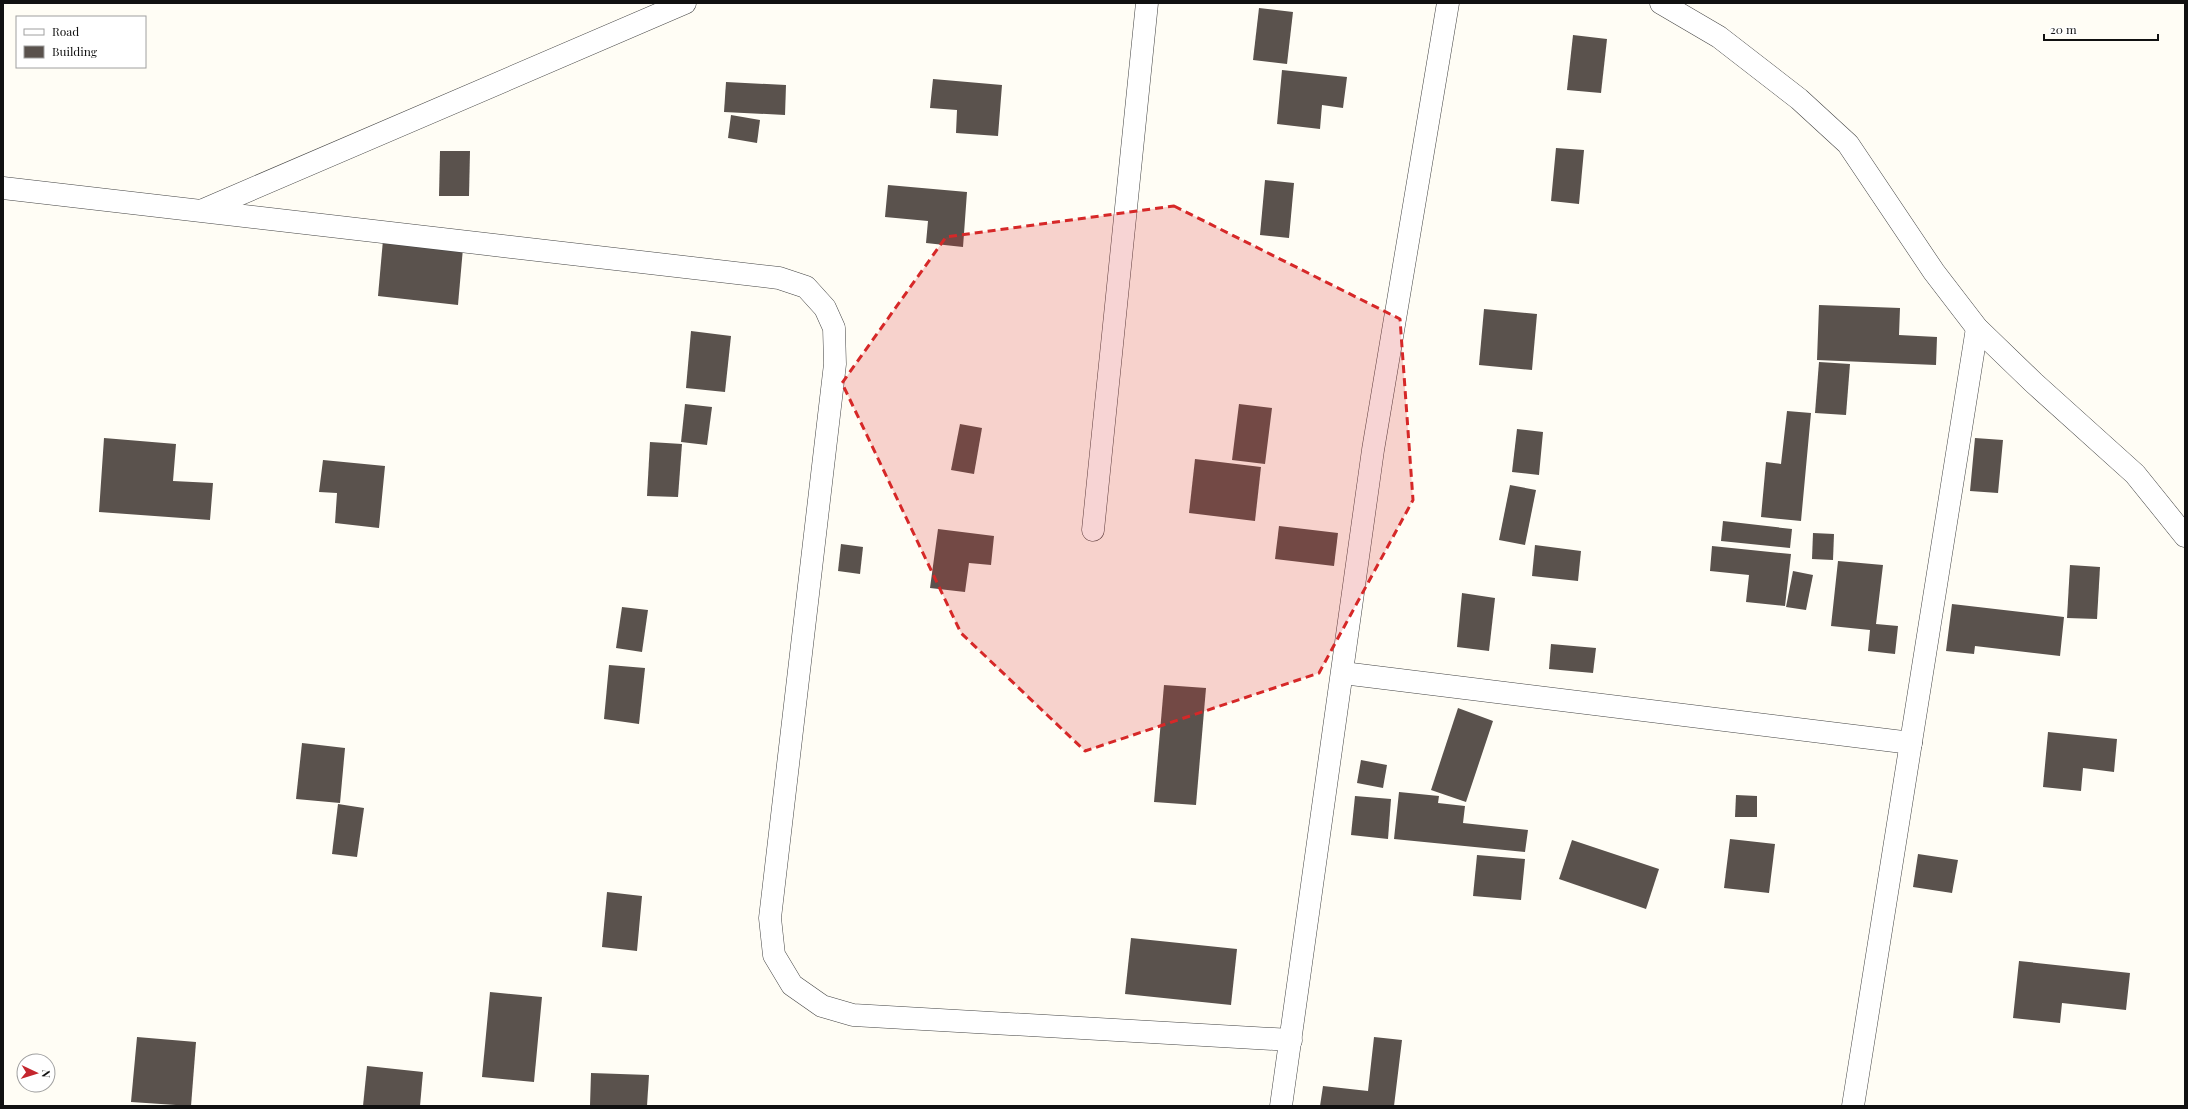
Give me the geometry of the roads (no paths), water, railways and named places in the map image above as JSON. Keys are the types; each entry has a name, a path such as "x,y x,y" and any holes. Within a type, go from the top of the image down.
{"street":[{"path":"202,211 685,3"},
{"path":"1092,530 1147,3"},
{"path":"1281,1106 1343,673 1373,450 1448,3"},
{"path":"1661,3 1719,37 1799,99 1848,144 1934,272 1977,328 2135,474 2185,536"},
{"path":"3,188 772,277 806,287 825,308 834,328 834,364 770,918 774,955 792,985 822,1006 853,1015 1291,1040"},
{"path":"1853,1106 1977,328"},
{"path":"1343,673 1911,743"}]}
